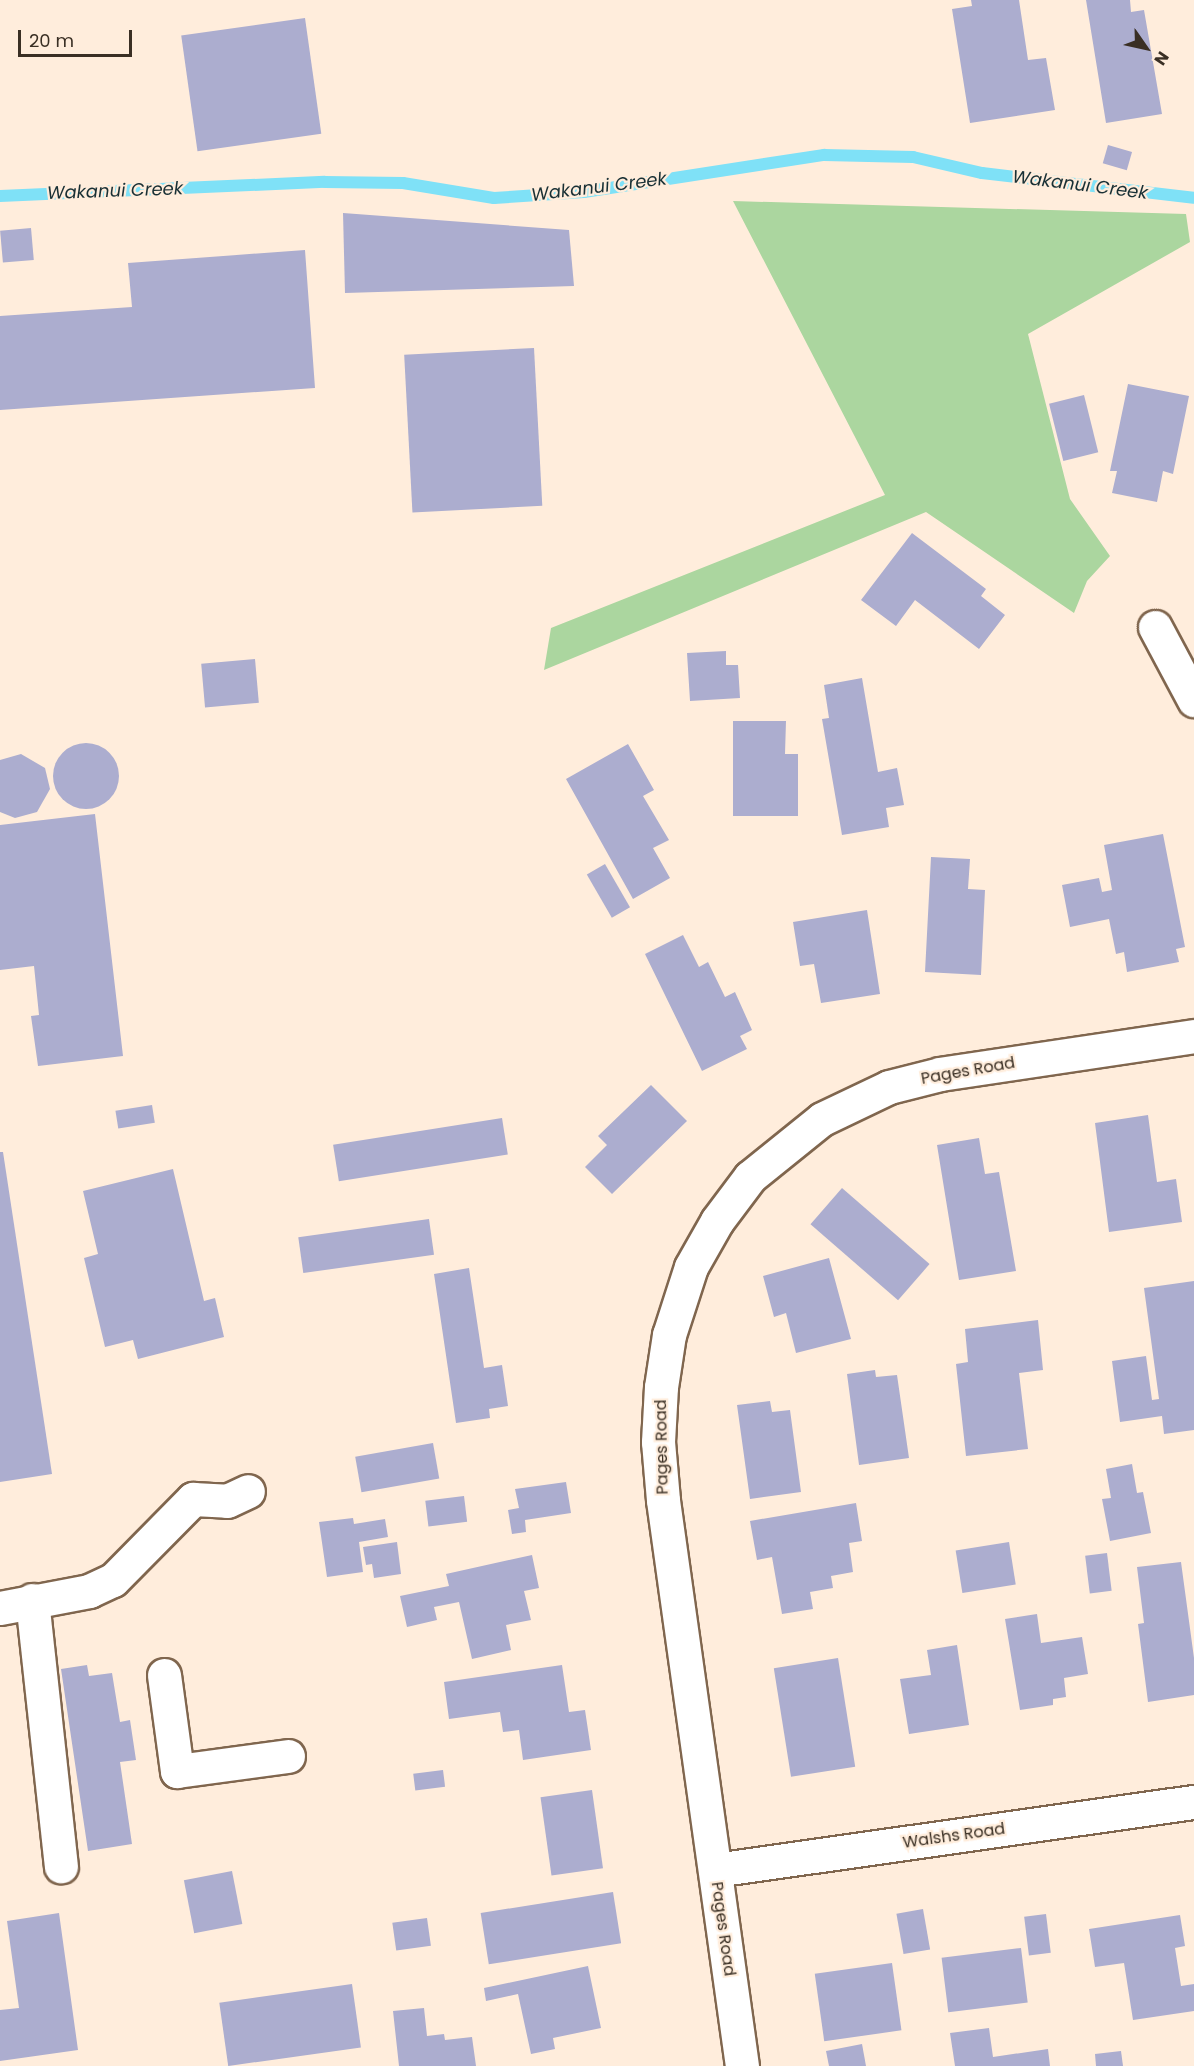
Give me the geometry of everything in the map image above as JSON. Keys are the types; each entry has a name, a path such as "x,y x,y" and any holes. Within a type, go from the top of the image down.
{"street":[{"path":"1155,627 1194,700"},
{"name":"Pages Road","path":"742,2066 663,1500 658,1442 661,1388 669,1335 691,1267 717,1221 750,1177 792,1140 822,1119 889,1087 940,1074 1194,1036"},
{"path":"0,1608 32,1600 89,1591 112,1580 193,1499 227,1501 248,1491"},
{"path":"32,1600 61,1866"},
{"path":"164,1675 177,1771 288,1756"},
{"name":"Walshs Road","path":"715,1870 1194,1802"}],"green space":[{"path":"733,201 1186,214 1190,242 1028,334 1070,499 1110,556 1087,581 1074,613 926,512 544,670 551,628 885,495"}],"building":[{"path":"971,0 1019,0 1028,60 1046,58 1055,110 970,123 952,9 972,6"},
{"path":"1086,0 1130,0 1131,12 1144,10 1162,114 1106,123"},
{"path":"305,18 321,134 197,151 181,35"},
{"path":"1108,145 1132,152 1127,170 1103,163"},
{"path":"343,213 569,230 574,286 345,293"},
{"path":"31,228 34,260 3,263 0,231"},
{"path":"305,250 315,388 0,410 0,316 132,307 128,263"},
{"path":"534,348 542,506 412,513 404,355"},
{"path":"1128,384 1189,396 1173,474 1163,471 1157,502 1112,493 1117,471 1110,471"},
{"path":"1084,395 1098,452 1063,461 1049,404"},
{"path":"912,533 986,589 981,596 1005,615 979,649 915,600 896,626 861,600"},
{"path":"726,651 726,665 738,665 740,698 690,701 687,653"},
{"path":"255,659 259,703 205,708 201,664"},
{"path":"862,678 878,772 897,768 904,805 886,808 889,827 842,835 822,719 829,718 824,685"},
{"path":"733,721 786,721 785,754 798,754 798,816 733,816"},
{"path":"86,743 99,745 114,758 119,776 117,789 104,804 86,809 73,807 58,794 53,776 55,763 68,748"},
{"path":"628,744 654,790 643,796 669,840 653,848 670,878 633,899 566,779"},
{"path":"21,754 45,768 50,789 37,812 15,818 0,812 0,760"},
{"path":"95,814 123,1056 38,1066 31,1016 39,1015 34,966 0,970 0,825"},
{"path":"1163,834 1185,947 1176,949 1179,962 1127,972 1124,952 1116,954 1109,919 1070,927 1062,885 1099,878 1102,892 1112,890 1104,845"},
{"path":"931,857 970,859 968,889 985,890 981,975 925,972"},
{"path":"605,864 630,907 612,918 587,874"},
{"path":"867,910 880,994 821,1003 814,964 800,966 793,922"},
{"path":"683,935 699,967 708,962 725,997 735,992 752,1030 740,1036 747,1049 702,1071 645,954"},
{"path":"651,1085 687,1121 612,1194 585,1167 607,1145 598,1136"},
{"path":"152,1105 155,1123 118,1129 115,1111"},
{"path":"1148,1115 1157,1182 1176,1179 1182,1222 1109,1232 1095,1123"},
{"path":"502,1118 508,1155 339,1181 333,1145"},
{"path":"979,1138 985,1174 999,1172 1016,1271 959,1280 937,1145"},
{"path":"0,1152 3,1152 52,1474 0,1482"},
{"path":"173,1169 204,1301 215,1298 224,1337 138,1359 133,1340 105,1347 84,1258 98,1254 83,1191"},
{"path":"842,1188 930,1264 898,1300 811,1224"},
{"path":"429,1219 434,1255 303,1273 298,1237"},
{"path":"829,1258 851,1339 796,1353 786,1313 774,1317 763,1276"},
{"path":"469,1268 484,1368 502,1365 508,1406 489,1409 490,1418 456,1423 434,1274"},
{"path":"1194,1281 1194,1430 1164,1434 1162,1416 1120,1422 1112,1361 1146,1356 1152,1400 1159,1399 1144,1288"},
{"path":"1038,1320 1043,1370 1019,1373 1028,1449 966,1456 956,1364 968,1362 965,1329"},
{"path":"875,1370 876,1377 897,1375 909,1458 859,1465 847,1374"},
{"path":"770,1401 772,1412 790,1410 801,1492 750,1499 737,1405"},
{"path":"433,1443 439,1478 361,1492 355,1457"},
{"path":"1132,1464 1137,1493 1143,1492 1151,1533 1110,1541 1102,1499 1111,1498 1106,1469"},
{"path":"566,1482 571,1513 525,1520 526,1532 512,1534 508,1510 519,1508 515,1489"},
{"path":"464,1496 467,1522 428,1527 425,1501"},
{"path":"856,1503 862,1541 849,1543 853,1572 831,1576 833,1588 810,1592 813,1609 782,1614 772,1557 757,1560 750,1521"},
{"path":"353,1518 354,1524 385,1519 388,1537 359,1542 363,1572 327,1577 319,1522"},
{"path":"397,1542 401,1574 374,1578 372,1564 366,1565 363,1547"},
{"path":"1009,1542 1016,1584 962,1593 956,1550"},
{"path":"1107,1553 1112,1591 1090,1593 1085,1556"},
{"path":"532,1555 539,1588 524,1591 531,1620 506,1625 511,1650 472,1659 459,1602 434,1607 437,1620 407,1627 400,1596 449,1586 446,1574"},
{"path":"1181,1562 1194,1658 1194,1695 1148,1702 1138,1624 1144,1623 1137,1567"},
{"path":"1037,1614 1041,1643 1082,1637 1088,1674 1064,1678 1066,1697 1053,1699 1053,1705 1020,1710 1005,1619"},
{"path":"957,1645 969,1725 909,1734 900,1679 931,1675 927,1650"},
{"path":"838,1658 855,1767 791,1777 774,1668"},
{"path":"87,1665 89,1676 112,1673 120,1722 130,1720 136,1760 120,1762 132,1844 88,1851 61,1669"},
{"path":"562,1665 569,1712 585,1710 591,1750 523,1760 519,1730 503,1732 500,1712 449,1719 444,1682"},
{"path":"443,1770 445,1787 415,1791 413,1774"},
{"path":"592,1790 603,1868 552,1875 541,1797"},
{"path":"232,1871 242,1924 194,1933 184,1880"},
{"path":"613,1892 621,1943 489,1964 481,1913"},
{"path":"923,1909 930,1949 904,1954 896,1914"},
{"path":"59,1913 78,2050 0,2061 0,2010 19,2008 7,1921"},
{"path":"1046,1914 1051,1953 1029,1955 1024,1917"},
{"path":"1180,1915 1185,1946 1175,1948 1181,1986 1194,1984 1194,2011 1133,2020 1124,1963 1095,1967 1089,1929"},
{"path":"427,1918 431,1946 396,1951 392,1923"},
{"path":"1021,1948 1028,2003 948,2012 942,1958"},
{"path":"892,1963 901,2030 824,2041 815,1974"},
{"path":"588,1966 601,2028 553,2038 555,2049 531,2054 518,1994 486,2001 484,1988"},
{"path":"352,1984 361,2047 228,2066 219,2003"},
{"path":"424,2008 427,2036 444,2034 445,2040 472,2037 476,2066 399,2066 393,2011"},
{"path":"989,2028 993,2057 1048,2049 1050,2066 955,2066 950,2033"},
{"path":"862,2044 866,2066 829,2066 826,2051"},
{"path":"1121,2051 1123,2066 1096,2066 1095,2054"}],"waterway":[{"name":"Wakanui Creek","path":"0,196 325,182 403,183 494,198 584,192 824,155 913,157 982,173 1194,198"}]}
